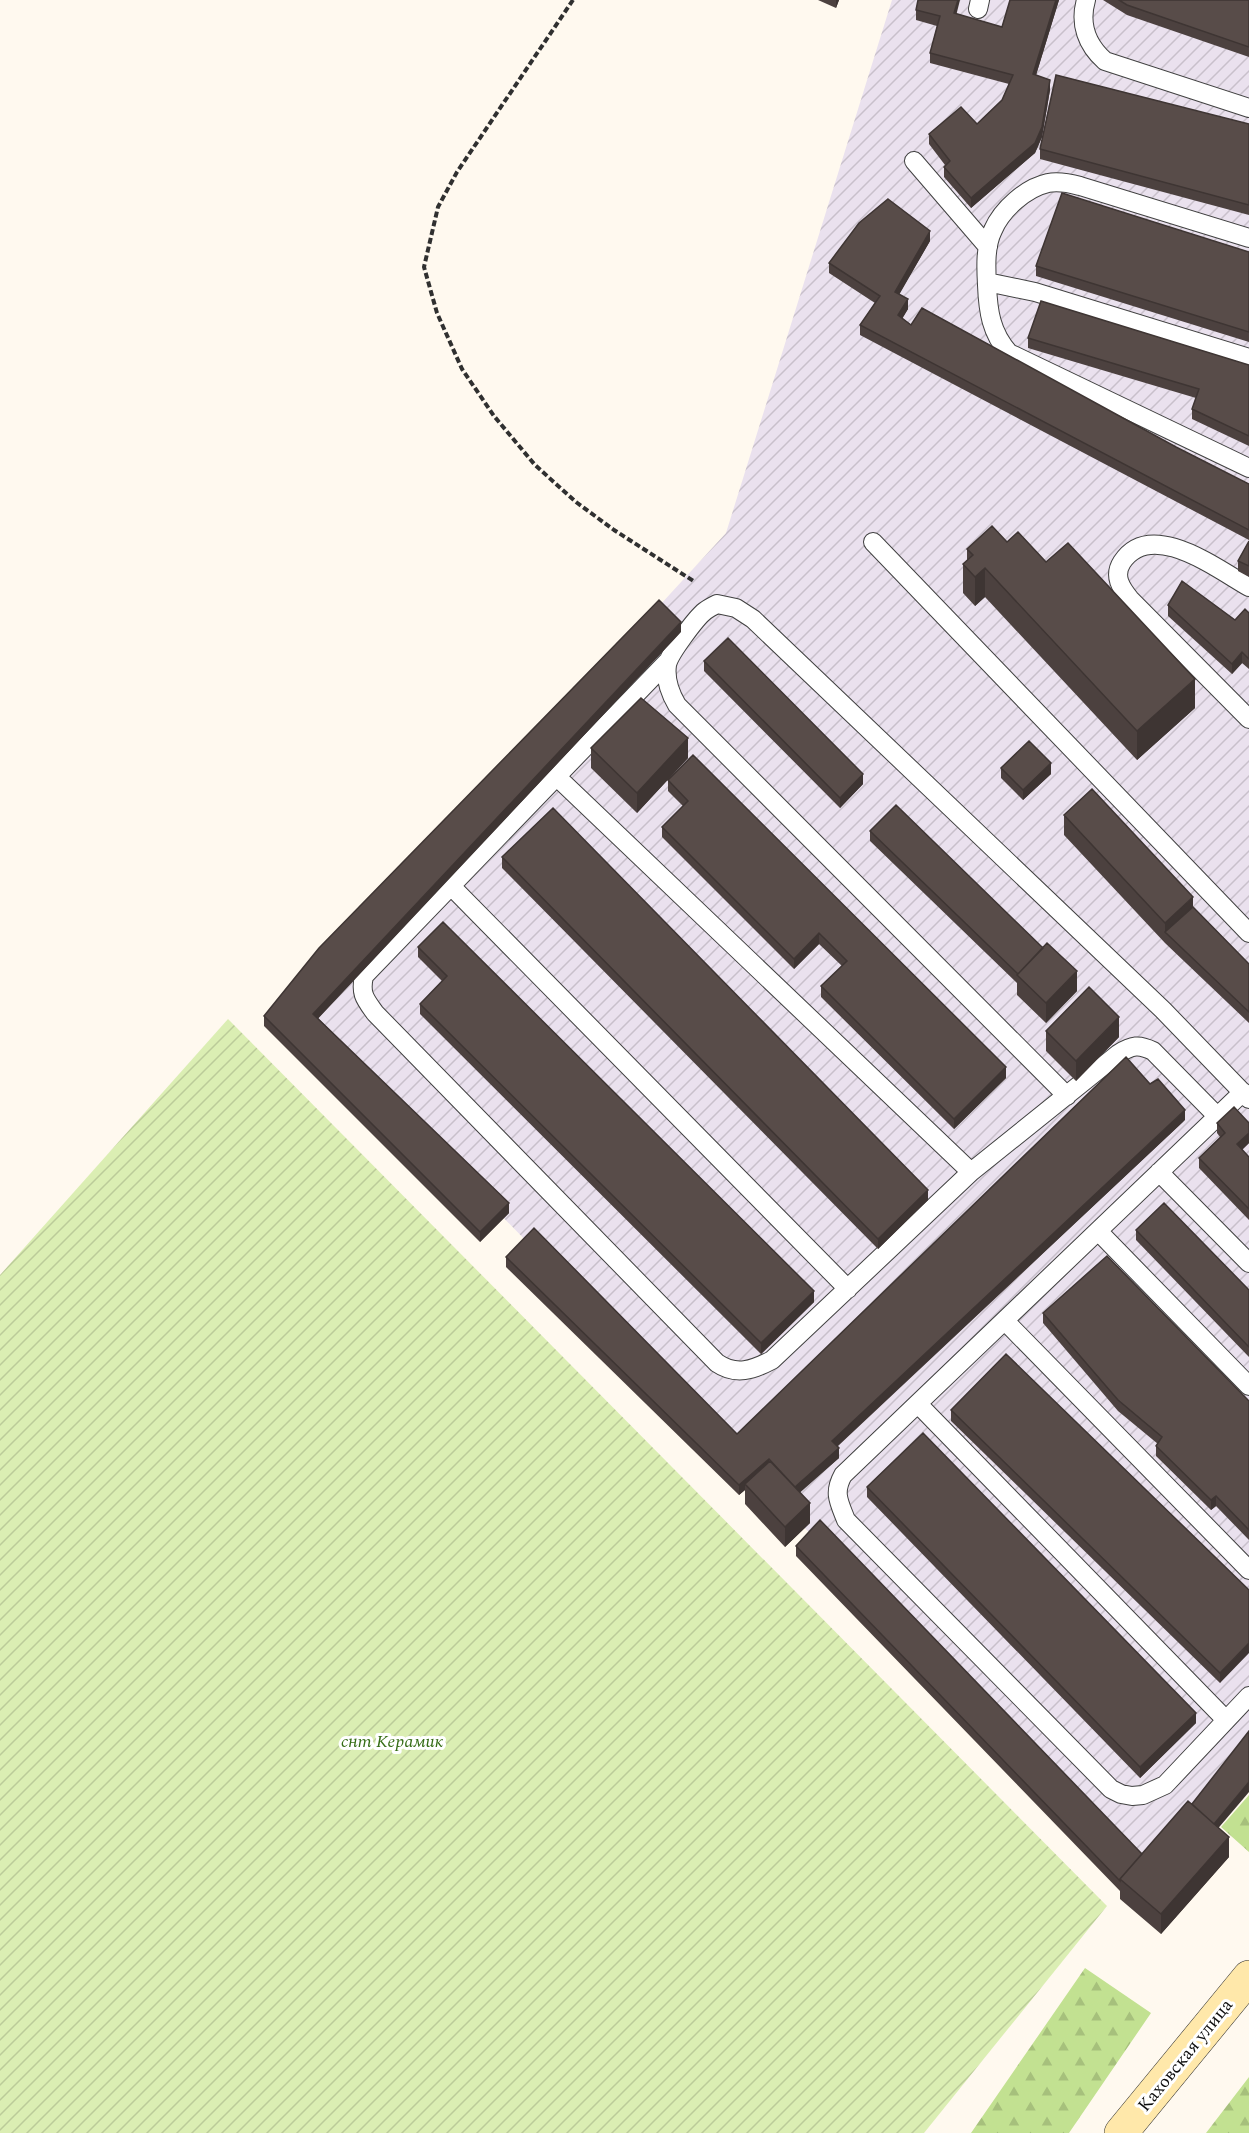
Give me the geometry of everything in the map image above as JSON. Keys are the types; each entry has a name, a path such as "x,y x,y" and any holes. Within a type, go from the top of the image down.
{"main road":[{"name":"Каховская улица","path":"1121,2133 1249,1977"}],"lane":[{"path":"1086,0 1083,16 1085,31 1095,53 1105,62 1249,108"},
{"path":"914,161 988,247"},
{"path":"1249,238 1080,186 1063,182 1049,183 1028,191 1008,209 993,229 988,247 987,282 992,324 998,340 1009,353 1249,468"},
{"path":"987,282 1035,292 1249,358"},
{"path":"873,542 1249,933"},
{"path":"1249,587 1180,548 1158,544 1142,546 1130,551 1118,568 1118,578 1122,589 1130,599 1249,719"},
{"path":"1217,1116 1161,1058 1141,1045 1130,1047 1118,1054 971,1172 772,1360 748,1371 724,1368 375,1013 363,996 364,976 668,662 692,625 705,611 717,604 736,608 753,619 1163,1010 1246,1095 1217,1116 843,1475 838,1485 837,1495 846,1520 1111,1789 1121,1794 1143,1795 1166,1785 1249,1696"},
{"path":"668,662 670,692 677,705 1067,1096"},
{"path":"557,777 971,1172"},
{"path":"451,886 848,1289"},
{"path":"1159,1172 1249,1263"},
{"path":"1098,1231 1249,1386"},
{"path":"1005,1320 1249,1570"},
{"path":"918,1404 1226,1720"}],"path":[{"path":"573,0 457,172 438,207 424,267 437,314 462,369 494,416 535,465 576,502 614,530 736,608"}],"shaded area":[{"path":"892,0 1249,0 1249,1753 1137,1870 295,1003 726,533"}],"green space":[{"name":"снт Керамик","path":"228,1019 1107,1906 924,2133 0,2133 0,1275"},
{"path":"1249,1795 1249,1852 1221,1827"},
{"path":"1085,1968 1151,2013 1069,2133 971,2133"},
{"path":"1249,2077 1249,2133 1206,2133"}],"building":[{"path":"918,0 958,0 954,13 1002,27 1010,0 1056,0 1033,74 1050,80 1042,127 1035,143 971,198 944,167 950,161 929,134 961,107 977,124 1002,100 1013,75 930,53 940,16 916,10"},
{"path":"1119,0 1249,0 1249,47 1127,5"},
{"path":"1056,75 1249,124 1249,205 1040,149"},
{"path":"1062,193 1249,252 1249,332 1036,266"},
{"path":"888,199 930,231 895,292 908,299 898,315 911,325 922,308 1176,447 1249,484 1249,530 860,325 880,296 829,263 859,223"},
{"path":"1041,301 1249,365 1249,436 1192,409 1199,389 1028,338"},
{"path":"992,526 1007,542 1018,532 1046,562 1068,543 1195,679 1137,731 985,568 975,577 963,564 973,555 967,549"},
{"path":"1249,541 1249,566 1238,561"},
{"path":"1182,581 1235,620 1245,609 1249,613 1249,659 1242,652 1232,664 1168,605"},
{"path":"659,600 681,622 313,1014 509,1203 480,1232 264,1016 319,948"},
{"path":"728,638 863,774 840,798 704,661"},
{"path":"641,698 688,738 637,793 591,748"},
{"path":"1029,741 1051,763 1023,790 1001,768"},
{"path":"693,755 1006,1067 954,1119 821,986 847,961 819,933 794,959 662,827 688,801 668,780"},
{"path":"1092,789 1193,897 1165,923 1064,815"},
{"path":"896,805 1043,948 1018,974 870,831"},
{"path":"553,808 928,1190 878,1239 502,857"},
{"path":"1193,907 1249,964 1249,1012 1165,932"},
{"path":"443,922 814,1291 761,1343 420,1004 447,976 418,947"},
{"path":"1047,943 1077,971 1046,1003 1017,975"},
{"path":"1089,987 1119,1017 1076,1061 1046,1031"},
{"path":"1126,1057 1150,1084 1158,1079 1185,1110 832,1441 839,1448 795,1487 769,1459 739,1485 506,1257 534,1228 737,1434"},
{"path":"1234,1107 1249,1123 1249,1133 1237,1144 1249,1157 1249,1209 1199,1158 1225,1133 1217,1123"},
{"path":"1164,1203 1249,1290 1249,1347 1136,1230"},
{"path":"1107,1256 1249,1401 1249,1530 1216,1496 1211,1500 1156,1446 1162,1437 1118,1400 1043,1313"},
{"path":"1006,1354 1249,1590 1249,1643 1220,1673 951,1410"},
{"path":"923,1433 1196,1713 1140,1767 867,1487"},
{"path":"770,1461 810,1503 785,1527 745,1484"},
{"path":"820,1520 1142,1854 1120,1881 796,1546"},
{"path":"1249,1731 1249,1782 1214,1824 1192,1804"},
{"path":"1188,1801 1229,1837 1161,1914 1120,1879"}]}
